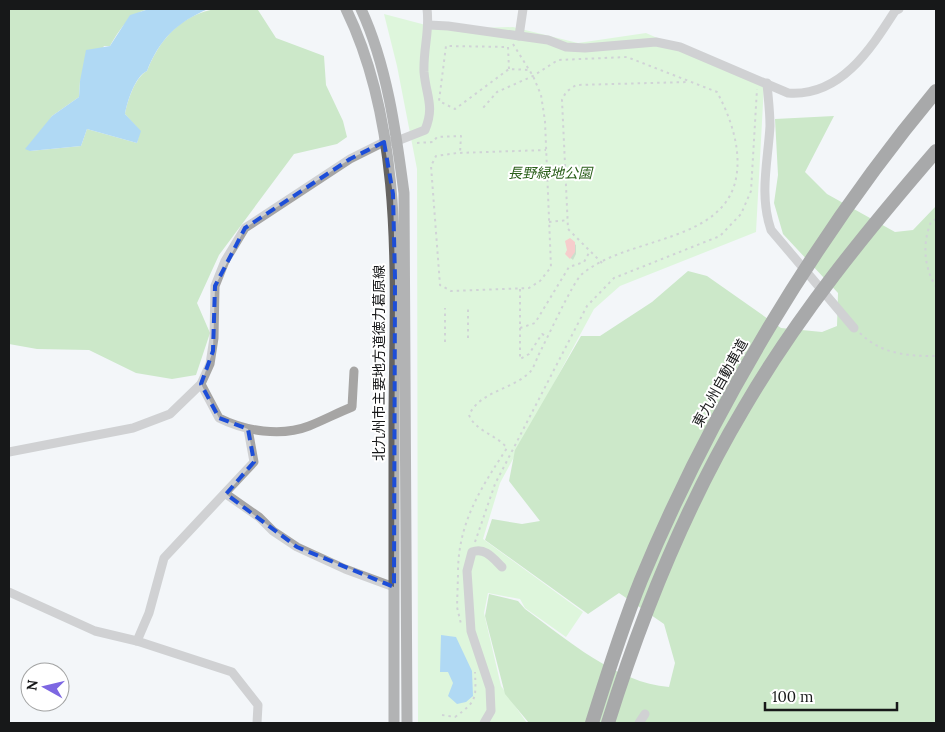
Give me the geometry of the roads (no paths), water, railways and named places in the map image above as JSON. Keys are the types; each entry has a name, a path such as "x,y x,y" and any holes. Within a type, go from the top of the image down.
{"highway":[{"name":"東九州自動車道","path":"592,723 640,582 661,534 709,436 794,289 864,185 936,91"},
{"path":"608,723 622,679 676,539 744,407 808,309 888,207 936,151"}],"main road":[{"name":"北九州市主要地方道徳力葛原線","path":"346,9 362,50 375,94 393,194 395,259 394,723"},
{"name":"北九州市主要地方道徳力葛原線","path":"361,9 377,51 397,141 404,193 407,723"}],"street":[{"path":"9,452 133,428 170,414 202,384 213,351 215,286 237,239 245,228 350,159 384,142 397,141 425,130 430,116 430,101 424,72 429,25 427,9"},
{"path":"520,36 523,9"},
{"path":"429,25 520,36 585,48 656,42 680,47 788,93 805,94 828,87 852,70 875,43 894,11 899,9"},
{"path":"767,83 770,124 764,186 767,217 771,230 854,328"},
{"path":"202,384 218,418 248,429 290,432 309,426 352,407 354,371"},
{"path":"137,640 149,613 164,558 254,462 248,429"},
{"path":"226,494 259,517 273,531 298,547 345,569 394,587"},
{"path":"484,723 491,711 490,688 471,631 467,571 472,552 478,550 486,552 502,567"},
{"path":"9,592 95,631 137,640 232,672 258,706 256,723"},
{"path":"639,723 645,714"}],"water":[{"path":"149,9 208,9 187,20 170,33 157,50 147,71 135,84 125,114 141,131 137,143 87,129 81,146 30,151 25,149 52,116 79,97 86,50 110,46 130,15"},
{"path":"441,635 456,637 472,671 473,696 466,702 457,704 448,696 453,683 448,672 440,672"}],"park label":[{"name":"長野緑地公園","path":"550,173"}]}
